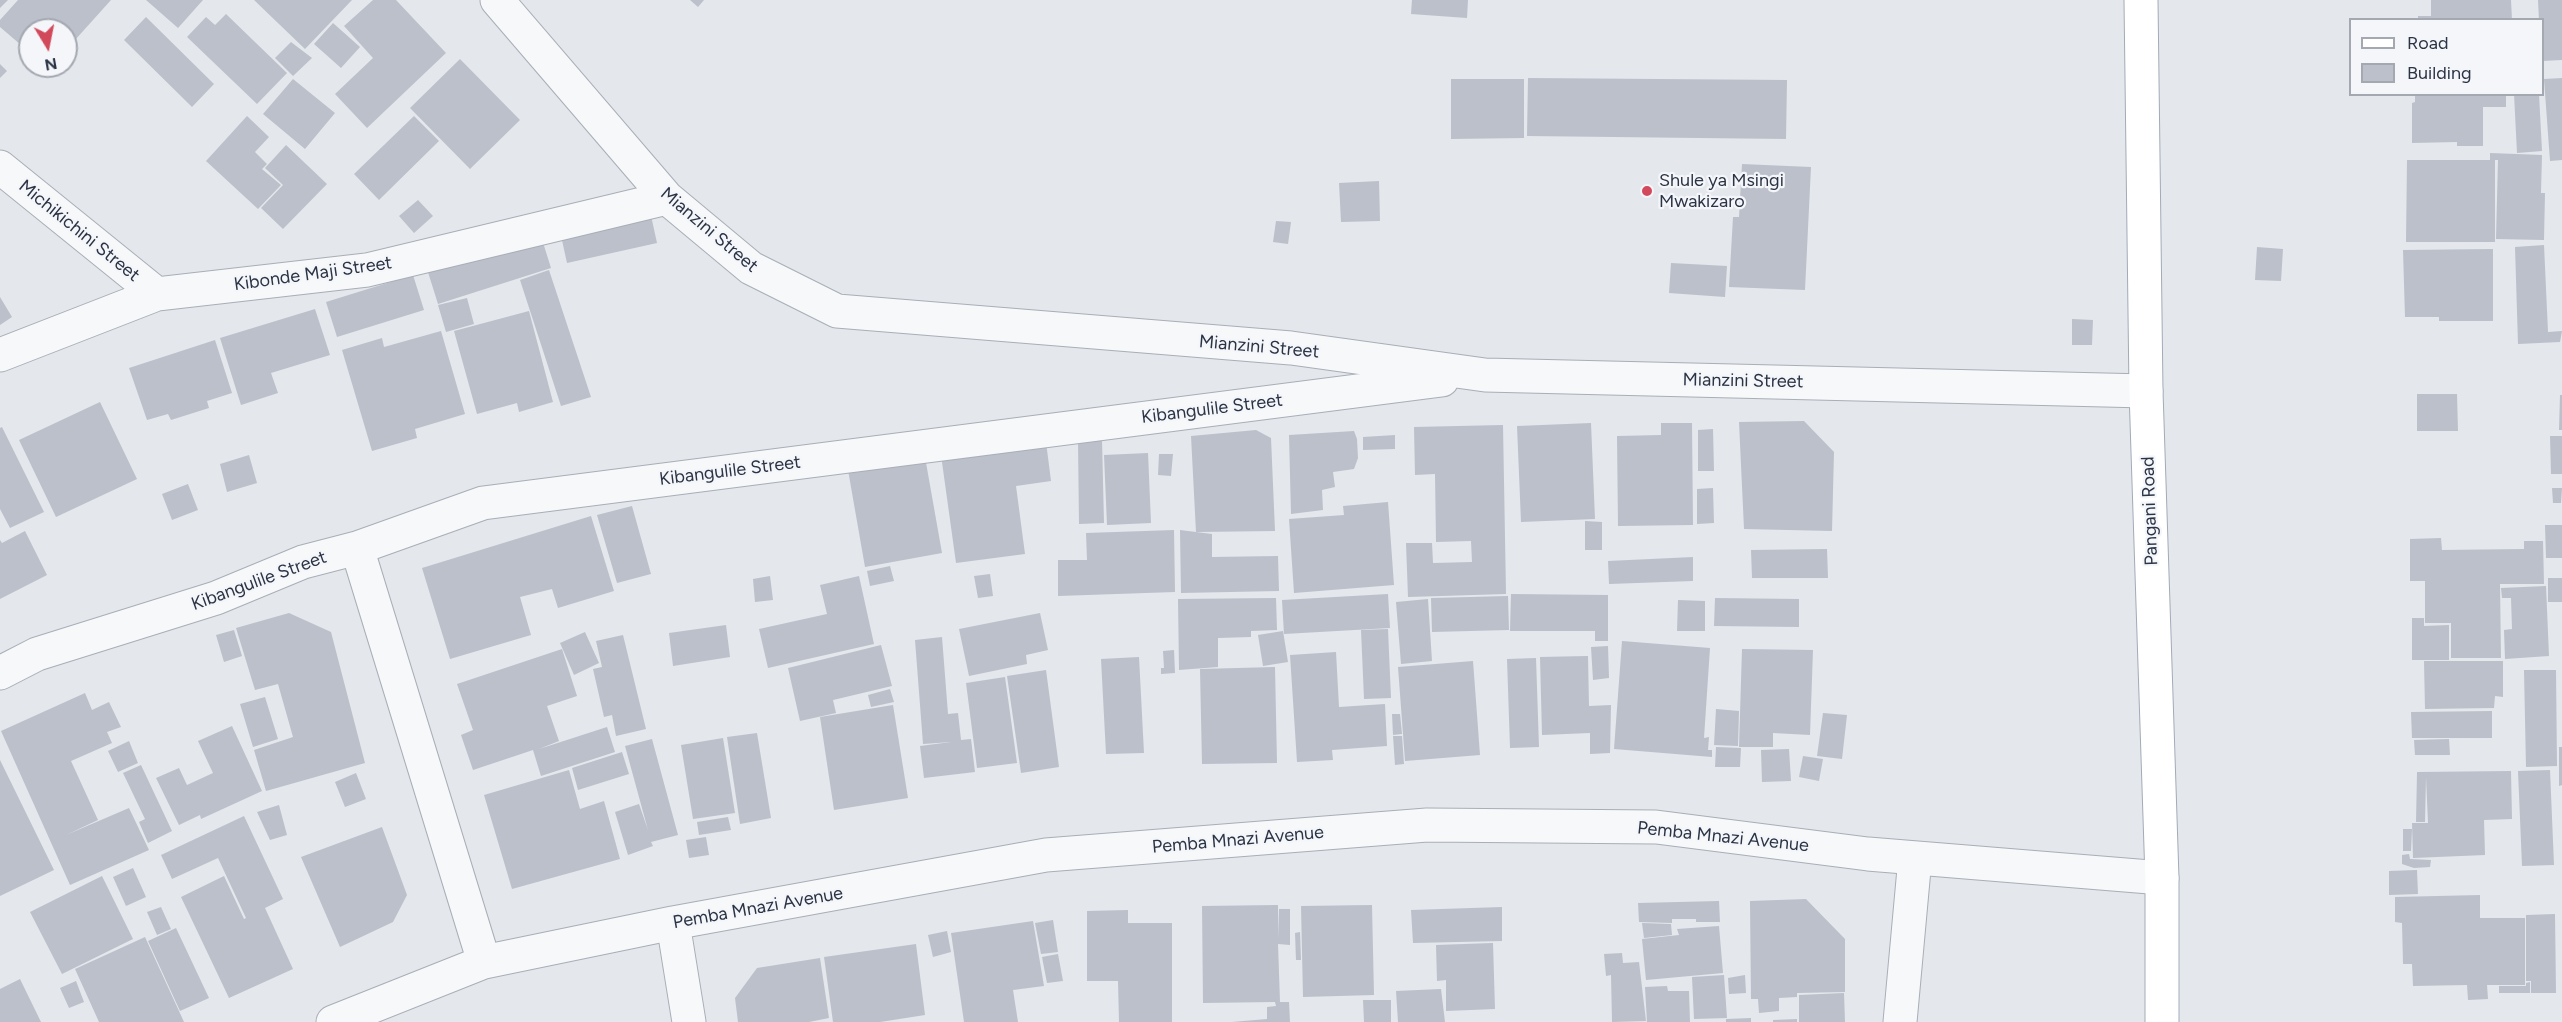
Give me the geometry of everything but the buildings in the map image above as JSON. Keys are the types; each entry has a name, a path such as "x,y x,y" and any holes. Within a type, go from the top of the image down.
{"main road":[{"name":"Pangani Road","path":"2141,0 2146,391 2162,878 2162,1022"}],"street":[{"name":"Mianzini Street","path":"497,0 667,198 751,268 837,311 1291,348 1485,375 2146,391"},
{"name":"Michikichini Street","path":"0,167 157,294"},
{"name":"Kibonde Maji Street","path":"0,355 157,294 367,270 667,198"},
{"name":"Kibangulile Street","path":"0,673 37,654 216,598 303,562 357,548 483,502 1485,375"},
{"path":"357,548 484,962"},
{"name":"Pemba Mnazi Avenue","path":"333,1022 484,962 673,923 1046,855 1427,825 1656,827 1916,858 2162,878"},
{"path":"1900,1022 1916,858"},
{"path":"673,923 689,1022"}],"place":[{"name":"Shule ya Msingi Mwakizaro","path":"1647,191"}]}
